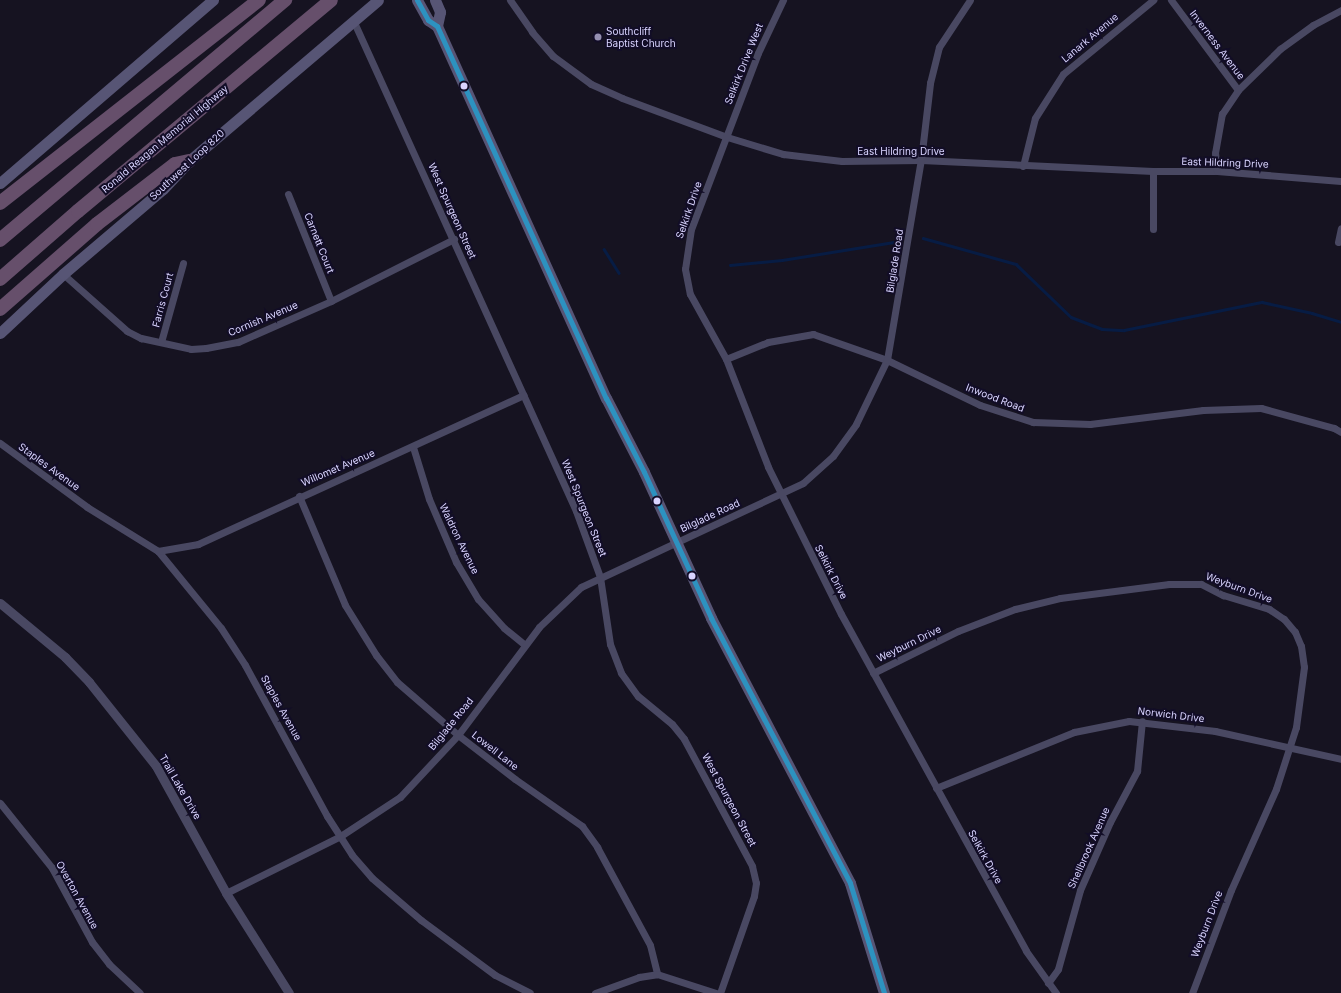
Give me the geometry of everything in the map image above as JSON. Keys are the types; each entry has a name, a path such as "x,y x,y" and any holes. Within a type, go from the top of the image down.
{"highway":[{"path":"0,203 259,0"},
{"path":"0,240 285,0"},
{"name":"Ronald Reagan Memorial Highway","path":"0,279 78,211 332,0"},
{"path":"0,309 97,224 175,164 189,161"}],"main road":[{"path":"0,183 213,0"},
{"path":"340,31 365,0"},
{"name":"Southwest Loop 820","path":"0,333 63,274 163,189 189,161 378,0"},
{"path":"417,0 428,20 437,26 606,398 714,625 850,883 884,993"},
{"path":"435,0 440,12 437,26"}],"street":[{"name":"East Hildring Drive","path":"510,0 538,40 581,77 613,94 727,137 783,154 842,161 921,160 1153,171 1217,171 1341,181"},
{"name":"Selkirk Drive West","path":"727,137 758,53 783,0"},
{"name":"Bilglade Road","path":"226,893 339,837 400,797 458,734 525,645 567,599 581,587 803,483 833,456 856,424 887,360 921,160 930,84 939,47 970,0"},
{"name":"Lanark Avenue","path":"1023,166 1035,118 1063,74 1153,0"},
{"name":"Inverness Avenue","path":"1171,0 1238,90 1222,114 1215,153 1217,171"},
{"path":"1238,90 1280,49 1313,25 1341,10"},
{"name":"West Spurgeon Street","path":"353,20 567,489 600,577 610,644 621,673 638,696 672,724 684,739 754,872 754,896 720,993"},
{"name":"Selkirk Drive","path":"727,137 691,230 684,269 690,294 726,359 768,467 781,494 873,673 1026,951 1056,993"},
{"path":"1153,171 1153,229"},
{"name":"Carnett Court","path":"288,194 331,300"},
{"path":"1338,242 1341,228"},
{"name":"Cornish Avenue","path":"63,274 127,331 141,338 191,349 238,342 331,300 454,239"},
{"name":"Farris Court","path":"161,342 183,263"},
{"name":"Inwood Road","path":"726,359 768,342 813,334 887,360 980,405 1033,422 1090,424 1203,410 1261,408 1334,428 1341,432"},
{"name":"Willomet Avenue","path":"158,551 198,544 299,496 414,447 524,395"},
{"name":"Staples Avenue","path":"0,443 87,507 158,551 221,628 246,665 339,837 372,878 421,920 495,975 530,993"},
{"name":"Waldron Avenue","path":"414,447 429,499 456,562 478,599 504,628 525,645"},
{"name":"Lowell Lane","path":"299,496 357,628 396,682 515,779 582,826 597,847 650,945 657,974"},
{"name":"Weyburn Drive","path":"873,673 958,631 1015,609 1060,598 1169,584 1201,584 1223,595 1269,609 1284,619 1295,632 1301,646 1304,667 1301,704 1290,748 1276,788 1231,890 1192,993"},
{"name":"Trail Lake Drive","path":"0,603 64,657 89,682 156,766 226,893 289,993"},
{"name":"Norwich Drive","path":"936,788 1074,732 1102,724 1142,721 1215,730 1341,759"},
{"name":"Shellbrook Avenue","path":"1048,983 1058,969 1080,890 1110,822 1137,771 1142,721"},
{"name":"Overton Avenue","path":"0,803 52,868 92,942 109,964 140,993"},
{"path":"595,993 639,977 657,974 716,993"}],"waterway":[{"path":"923,238 1016,264 1071,317 1102,329 1124,330 1262,302 1312,313 1341,322"},
{"path":"730,265 782,260 894,242"},
{"path":"604,249 619,273"}],"transit line":[{"path":"417,0 428,20 437,26 606,398 644,472 711,618 850,883 884,993"}],"place":[{"name":"Southcliff Baptist Church","path":"598,37"}]}
